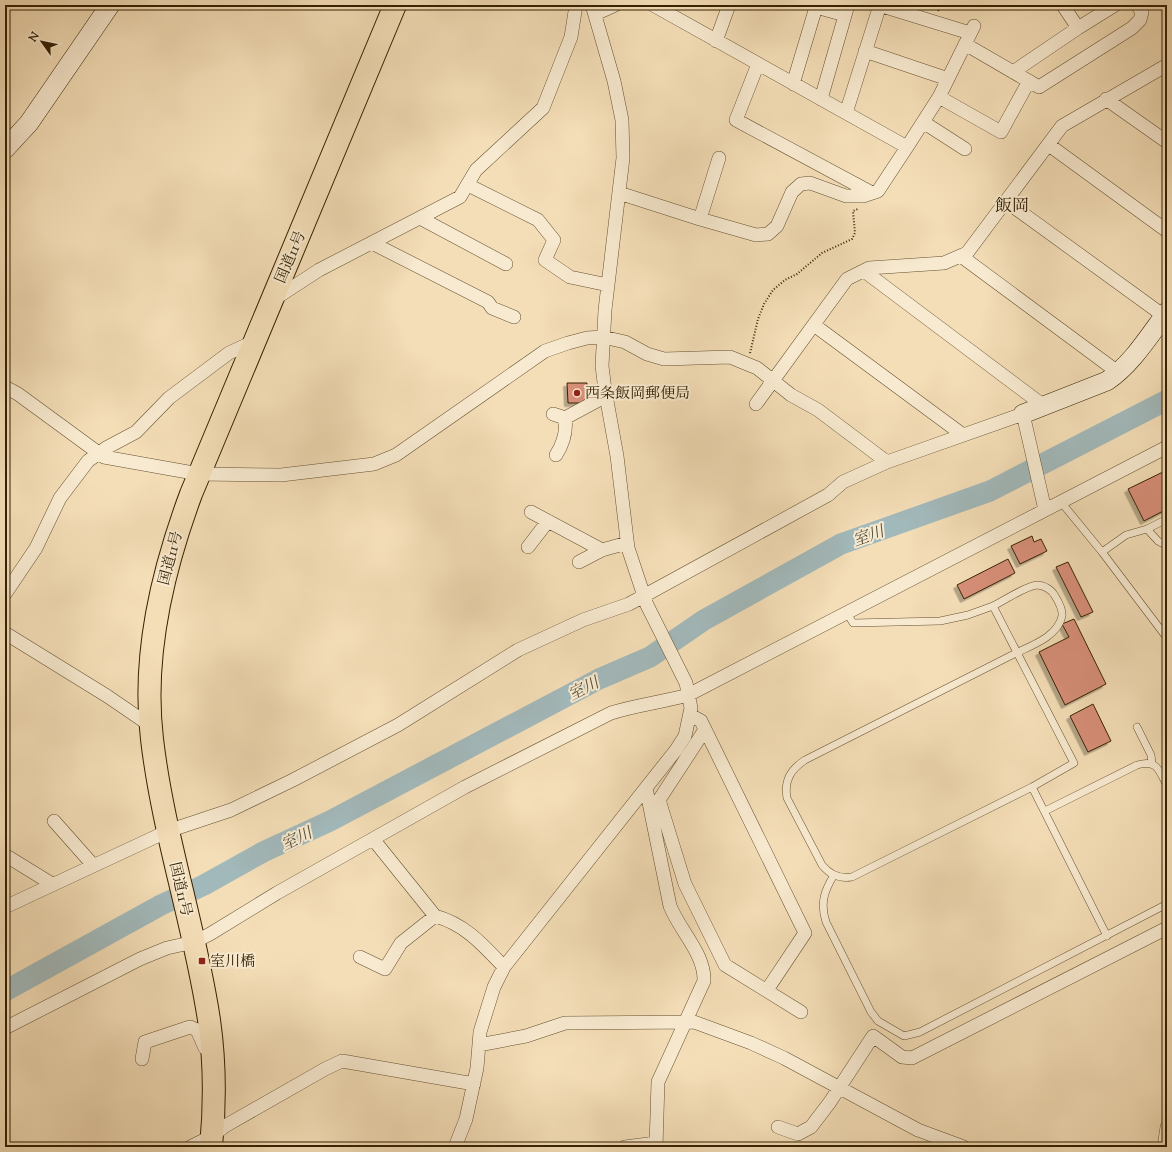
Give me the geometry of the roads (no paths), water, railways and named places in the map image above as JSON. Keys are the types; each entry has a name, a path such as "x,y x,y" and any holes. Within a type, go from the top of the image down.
{"highway":[{"name":"国道11号","path":"211,1142 212,1054 209,1020 169,833 156,765 151,726 150,673 157,613 164,576 176,533 199,474 395,5"}],"street":[{"path":"5,149 29,123 110,5"},
{"path":"271,301 319,270 460,197 476,170 543,108 571,37 576,5"},
{"path":"455,1147 466,1119 474,1084 480,1032 494,986 504,966 646,788 685,736 691,708 687,689 645,600 632,563 627,543 617,456 602,366 608,285 623,158 622,120 614,81 593,10 615,5"},
{"path":"653,5 907,147"},
{"path":"716,41 729,5"},
{"path":"846,113 879,5 970,34 1013,72 1039,87 1132,28 1140,20 1142,12 1137,5"},
{"path":"1067,5 1064,7 1078,28"},
{"path":"1013,72 1115,5"},
{"path":"793,84 816,6 847,10 820,99"},
{"path":"619,193 756,235 768,234 777,226 792,192 801,184 810,183 846,196 863,196 878,191 939,97 970,34"},
{"path":"866,51 948,79"},
{"path":"758,64 736,120 872,193"},
{"path":"756,404 847,280 869,268 944,263 967,253 1007,202 1062,126 1106,99 1167,65"},
{"path":"939,97 1001,132 1029,81"},
{"path":"1106,99 1167,142"},
{"path":"923,122 965,149"},
{"path":"1049,145 1167,231"},
{"path":"700,219 719,158"},
{"path":"468,185 543,224 554,240 545,260 570,277 608,285"},
{"path":"5,900 19,891 49,882 169,833 232,810 293,780 398,725 518,650 583,620 645,600 828,495 843,482 888,462 963,435 1024,421 1044,406 1095,388 1119,373 1165,314 1007,202"},
{"path":"420,218 506,264"},
{"path":"372,243 488,302 492,308 514,317"},
{"path":"961,256 1119,373"},
{"path":"864,271 1044,406"},
{"path":"814,324 963,435"},
{"path":"5,387 60,424 98,454 114,460 199,474 281,475 374,464 396,455 545,351 568,342 588,338 604,338 625,342 647,354 664,359 730,357 757,368 791,395 818,410 888,462"},
{"path":"5,594 36,548 60,498 76,475 98,454 136,432 169,398 229,353 255,341"},
{"path":"556,455 564,443 559,416 606,396"},
{"path":"1024,421 1044,504"},
{"path":"5,1028 140,959 192,938 465,787 610,713 626,708 658,703 847,612 1044,504 1061,502 1167,447"},
{"path":"531,512 602,550"},
{"path":"528,547 548,521"},
{"path":"579,562 602,550 627,543"},
{"path":"5,633 107,696 151,726"},
{"path":"690,715 701,722 704,731 805,933 768,990"},
{"path":"704,731 659,800 685,884 725,965 768,990 801,1012"},
{"path":"625,1147 656,1145 658,1082 704,981 704,970 700,956 676,920 670,906 646,788"},
{"path":"54,821 93,865"},
{"path":"373,839 435,916 449,920 469,931 504,966"},
{"path":"5,855 49,882"},
{"path":"5,907 49,882"},
{"path":"360,957 385,970 401,943 435,916"},
{"path":"778,1126 798,1134 811,1127 839,1089 873,1036 902,1058 912,1058 1167,928"},
{"path":"479,1045 526,1036 565,1023 694,1022 784,1058 839,1089 918,1130 964,1147"},
{"path":"142,1059 146,1042 190,1027 197,1030 205,1048 212,1054"},
{"path":"190,1147 211,1142 225,1126 342,1061 474,1084"},
{"path":"1164,1147 1167,1127"}],"lane":[{"path":"1061,502 1102,552 1167,638"},
{"path":"1102,552 1126,535 1148,529 1167,519"},
{"path":"1148,529 1158,541 1167,546"},
{"path":"847,612 854,623 940,621 968,615 992,606 1037,585 1048,588 1054,592 1062,608 1062,615 1059,623 1052,634 1046,638 1016,653 805,760 790,773 785,788 787,798 822,865 834,875 843,878 852,877 1032,787 1074,763 1016,653 992,606"},
{"path":"1137,727 1151,755 1152,763"},
{"path":"1045,811 1137,765 1146,762 1152,763 1158,769 1167,786"},
{"path":"1032,787 1107,936"},
{"path":"834,875 824,894 823,915 826,922 871,1012 878,1021 904,1036 920,1032 1167,904"}],"waterway":[{"name":"室川","path":"5,991 161,905 204,885 263,852 330,821 599,679 650,657 704,620 841,544 990,491 1167,400"}],"place":[{"name":"西条飯岡郵便局","path":"577,393"},
{"name":"室川橋","path":"202,961"}],"district":[{"name":"飯岡","path":"1012,205"}]}
